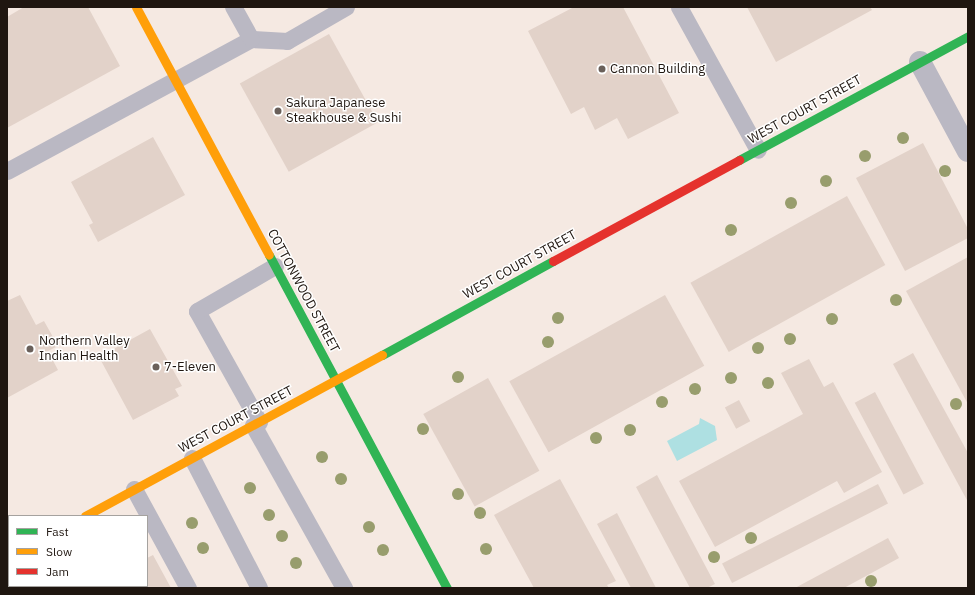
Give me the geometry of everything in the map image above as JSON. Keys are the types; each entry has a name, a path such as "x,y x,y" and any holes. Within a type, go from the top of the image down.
{"street":[{"name":"COTTONWOOD STREET","path":"136,7 447,588"},
{"name":"WEST COURT STREET","path":"87,515 968,36"},
{"path":"920,62 968,151"}],"lane":[{"path":"233,7 251,40"},
{"path":"7,171 176,82 251,40 286,42 346,7"},
{"path":"679,7 758,150"},
{"path":"275,266 197,311 344,588"},
{"path":"192,458 259,588"},
{"path":"134,489 188,588"}],"water":[{"path":"700,418 715,426 717,440 677,461 667,441 699,424"}],"building":[{"path":"24,7 88,7 120,66 7,128 7,17"},
{"name":"Cannon Building","path":"574,7 623,7 679,113 628,139 617,118 595,130 584,107 571,114 528,31"},
{"path":"747,7 870,7 872,10 776,62"},
{"path":"329,34 378,122 289,172 240,83"},
{"path":"153,137 185,195 98,242 89,225 93,223 71,182"},
{"path":"923,143 968,229 968,238 905,271 856,178"},
{"path":"847,196 885,265 729,352 690,283"},
{"path":"968,257 968,404 906,291"},
{"name":"Northern Valley Indian Health","path":"20,295 36,325 44,321 58,346 48,351 58,370 7,398 7,301"},
{"path":"665,295 704,366 549,452 509,381"},
{"path":"150,329 182,386 175,389 179,396 133,420 99,357"},
{"path":"913,353 968,453 968,502 893,364"},
{"path":"809,359 824,387 833,382 882,472 844,493 837,481 715,547 679,481 803,414 781,373"},
{"path":"488,378 539,471 475,507 423,414"},
{"path":"875,392 924,484 904,495 855,403"},
{"path":"739,400 750,421 736,429 725,408"},
{"path":"657,475 715,584 707,588 690,588 636,487"},
{"path":"560,479 616,581 607,585 609,588 534,588 494,515"},
{"path":"878,484 888,504 732,583 722,563"},
{"path":"617,513 656,588 631,588 597,524"},
{"path":"888,538 899,558 844,588 795,588"},
{"path":"153,555 171,588 92,588 148,587 148,558"}],"traffic: fast":[{"path":"739,160 968,36"},
{"path":"269,255 447,588"},
{"path":"382,355 553,261"}],"traffic: slow":[{"path":"136,7 269,255"},
{"path":"87,515 382,355"}],"traffic: jam":[{"path":"553,261 739,160"}],"place":[{"name":"Cannon Building","path":"602,69"},
{"name":"Sakura Japanese Steakhouse & Sushi","path":"278,111"},
{"name":"Northern Valley Indian Health","path":"30,349"},
{"name":"7-Eleven","path":"156,367"}]}
